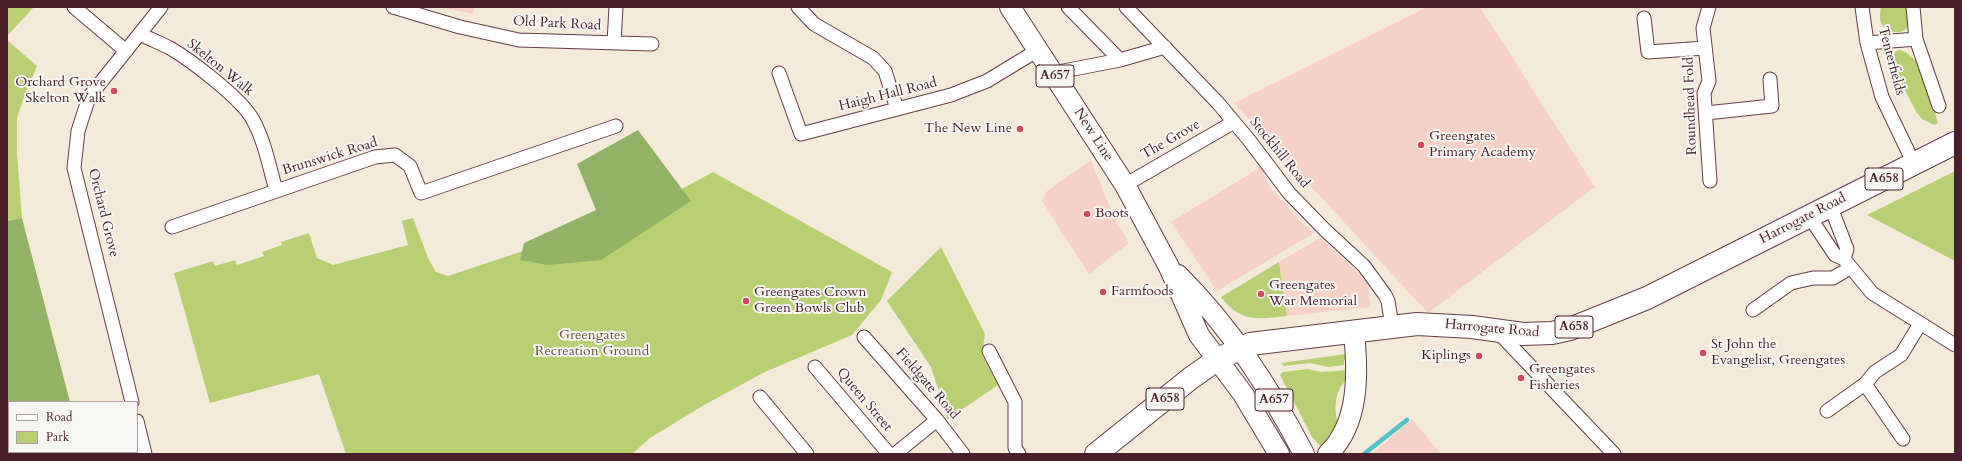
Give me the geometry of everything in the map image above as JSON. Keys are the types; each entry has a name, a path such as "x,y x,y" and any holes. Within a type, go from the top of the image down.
{"highway":[{"name":"Harrogate Road","path":"1096,454 1182,385 1218,360 1250,344 1392,326 1446,325 1533,334 1552,333 1584,324 1647,298 1955,143"}],"main road":[{"name":"New Line","path":"1010,7 1125,185 1169,267 1199,335 1257,416 1279,454"},
{"name":"New Line","path":"1169,267 1204,302 1241,348 1261,377 1304,454"},
{"path":"1328,454 1345,430 1352,408 1358,366 1354,332"}],"street":[{"path":"74,7 126,51"},
{"name":"Orchard Grove","path":"132,401 74,168 78,131 89,98 161,7"},
{"name":"Old Park Road","path":"393,7 460,27 519,40 652,44"},
{"path":"614,43 616,7"},
{"path":"798,7 814,24 873,58 885,71 898,109"},
{"path":"1068,7 1120,60"},
{"name":"Stockhill Road","path":"1126,7 1234,122 1289,193 1325,230 1364,266 1381,288 1388,301 1392,326"},
{"name":"Roundhead Fold","path":"1709,7 1703,28 1709,81 1704,93 1710,181"},
{"name":"Tenterfields","path":"1862,7 1867,43 1882,97 1914,164"},
{"path":"1913,7 1916,39 1939,106"},
{"path":"1644,18 1648,52 1706,48"},
{"name":"Skelton Walk","path":"140,34 171,49 203,72 242,104 253,119 265,146 276,190"},
{"path":"1867,43 1916,39"},
{"path":"1053,72 1120,60 1165,47"},
{"name":"Haigh Hall Road","path":"779,73 801,134 951,95 987,81 1038,50"},
{"path":"1706,112 1772,106 1770,78"},
{"name":"The Grove","path":"1125,185 1234,122"},
{"name":"Brunswick Road","path":"172,227 375,157 394,155 410,166 420,192 616,126"},
{"path":"1754,310 1791,283 1813,278 1833,278 1847,264 1847,249 1830,205"},
{"path":"1809,216 1835,255 1847,264 1872,293 1955,345"},
{"path":"1827,411 1865,384 1875,372 1901,355 1920,324"},
{"path":"1497,331 1614,454"},
{"name":"Fieldgate Road","path":"864,337 938,420 963,454"},
{"path":"989,351 1015,402 1015,448 1019,454"},
{"name":"Queen Street","path":"815,367 889,454"},
{"path":"1865,384 1902,439"},
{"path":"760,397 807,454"},
{"path":"895,454 938,420"},
{"path":"138,425 145,454"}],"shaded area":[{"path":"438,7 475,7 473,14"},
{"name":"Greengates Primary Academy","path":"1427,7 1480,7 1595,187 1428,313 1234,103"},
{"path":"1091,160 1114,217 1129,243 1089,274 1042,201 1047,191"},
{"path":"1261,167 1269,186 1301,222 1314,233 1217,291 1171,222"},
{"path":"1320,238 1360,274 1368,286 1371,307 1287,316 1279,262"},
{"path":"1412,419 1441,454 1372,454 1397,432"}],"green space":[{"path":"7,7 34,7 7,36"},
{"path":"1881,7 1909,7 1909,22 1906,29 1896,32 1885,28 1880,19"},
{"path":"7,40 37,66 17,118 17,154 22,218 7,221"},
{"path":"1900,50 1909,55 1922,71 1930,92 1938,123 1934,125 1922,119 1917,113 1887,57 1889,53"},
{"path":"638,130 691,201 601,260 547,265 520,260 524,243 596,210 577,164"},
{"path":"1955,171 1955,261 1867,215"},
{"name":"Greengates Recreation Ground","path":"713,172 892,272 881,300 852,335 765,372 704,405 650,438 632,454 346,454 319,374 210,403 174,273 213,261 215,266 235,260 237,265 264,256 262,252 282,245 281,242 309,233 317,258 333,265 408,245 402,221 413,218 428,258 436,272 448,276 637,213"},
{"path":"22,218 70,401 8,401 8,453 83,454 7,454 7,221"},
{"path":"941,247 985,334 982,355 998,385 948,419 931,367 887,301"},
{"path":"1279,262 1287,316 1259,318 1243,315 1228,305 1221,297"},
{"path":"1346,354 1348,360 1344,360 1344,365 1328,367 1310,363 1284,366 1281,363"},
{"path":"1308,369 1321,372 1350,370 1349,376 1340,388 1337,397 1336,410 1338,422 1321,447 1312,437 1280,375 1283,372"}],"waterway":[{"path":"1364,454 1407,420"}],"place":[{"name":"Orchard Grove Skelton Walk","path":"114,91"},
{"name":"The New Line","path":"1020,129"},
{"name":"Greengates Primary Academy","path":"1421,145"},
{"name":"Boots","path":"1087,214"},
{"name":"Farmfoods","path":"1103,292"},
{"name":"Greengates War Memorial","path":"1261,294"},
{"name":"Greengates Crown Green Bowls Club","path":"746,301"},
{"name":"St John the Evangelist, Greengates","path":"1703,353"},
{"name":"Kiplings","path":"1479,356"},
{"name":"Greengates Fisheries","path":"1521,378"}]}
